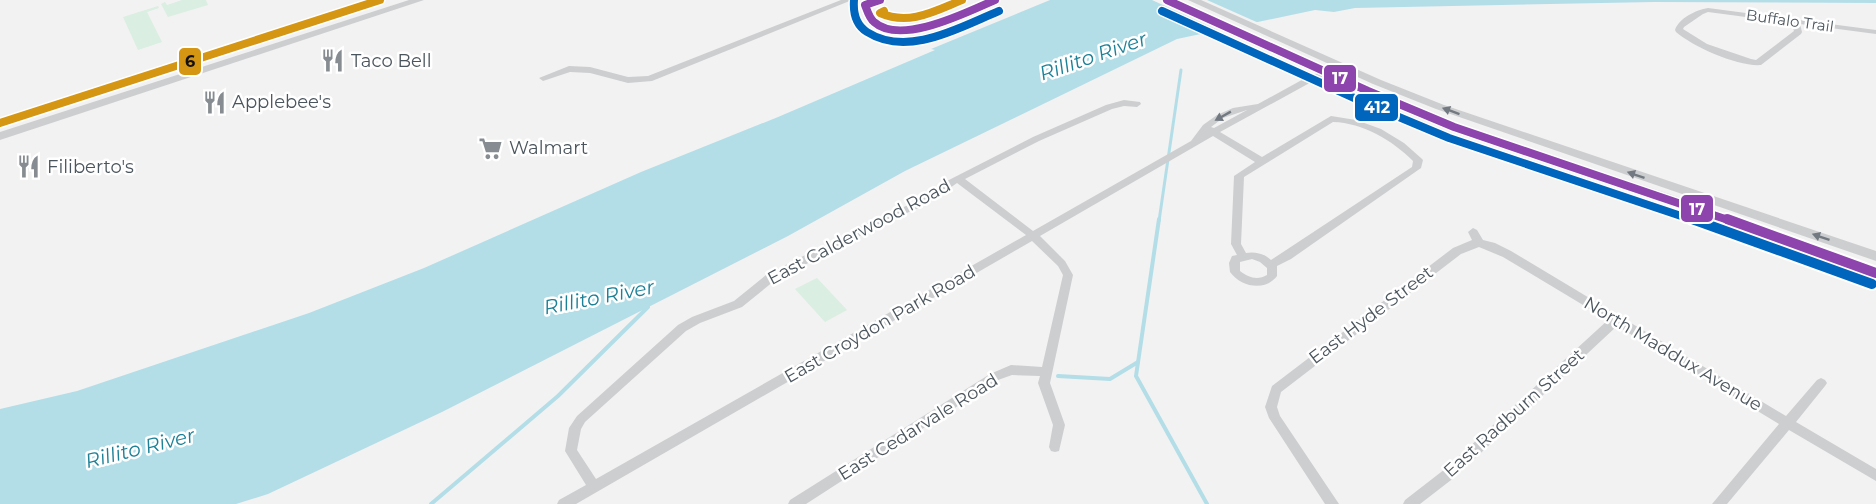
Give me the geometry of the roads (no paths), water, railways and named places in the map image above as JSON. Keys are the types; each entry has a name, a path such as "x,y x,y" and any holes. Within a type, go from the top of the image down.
{"main road":[{"path":"0,136 419,0"},
{"path":"1167,0 1325,72 1454,127 1664,197 1876,273"},
{"path":"1193,0 1408,95 1876,256"}],"street":[{"path":"543,78 569,69 590,70 628,80 649,79 848,0"},
{"name":"Buffalo Trail","path":"1795,22 1798,33 1762,62 1746,61 1687,37 1679,30 1680,26 1700,12 1708,10 1876,32"},
{"name":"East Croydon Park Road","path":"564,504 1213,132 1325,72 1343,67"},
{"name":"East Calderwood Road","path":"594,487 571,451 575,428 581,419 670,338 696,320 738,304 770,278 922,202 958,179 1036,139 1094,113 1124,103 1137,104"},
{"name":"East Croydon Park Road","path":"1204,126 1236,108 1261,106"},
{"path":"1243,256 1236,244 1239,176 1331,119 1344,118 1357,121 1410,151 1418,160 1416,168 1287,256 1270,265"},
{"path":"1192,145 1204,126 1261,161"},
{"path":"958,179 1033,237 1064,265 1068,275 1044,383 1059,425 1055,447"},
{"path":"1473,232 1479,243"},
{"name":"North Maddux Avenue","path":"1479,243 1498,249 1876,476"},
{"name":"East Hyde Street","path":"1332,504 1275,418 1271,407 1276,389 1449,256 1463,247 1479,243"},
{"path":"1243,256 1258,256 1270,265 1273,271 1269,279 1251,281 1239,276 1233,267 1236,259 1243,256"},
{"name":"East Radburn Street","path":"1410,504 1450,473 1616,320"},
{"name":"East Cedarvale Road","path":"795,504 994,377 1011,369 1046,372"},
{"path":"1719,504 1821,383"}],"water":[{"name":"Rillito River","path":"1050,0 1876,0 1876,3 1654,2 1355,8 1334,12 1315,10 1177,39 905,171 788,236 442,412 268,494 236,504 0,504 0,409 77,391 309,313 424,268 641,172 778,117 935,50 931,49"}],"waterway":[{"path":"1159,221 1181,70"},
{"path":"1159,219 1136,376 1207,504"},
{"name":"Rillito River","path":"431,504 558,396 648,307"},
{"path":"1058,376 1110,379 1138,362"}],"place":[{"name":"Taco Bell","path":"333,61"},
{"name":"Applebee's","path":"214,102"},
{"name":"Walmart","path":"491,148"},
{"name":"Filiberto's","path":"29,167"}]}
